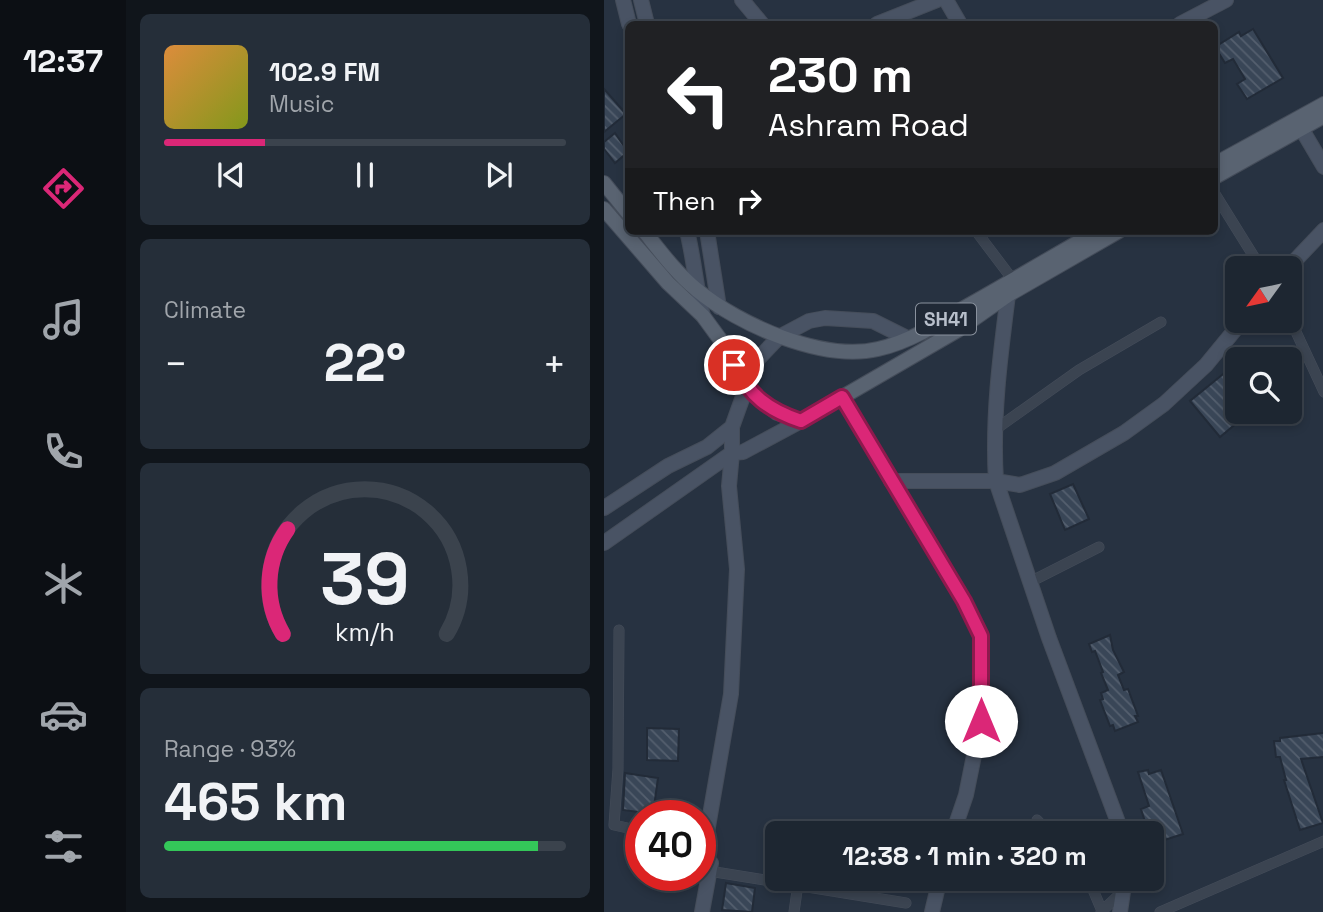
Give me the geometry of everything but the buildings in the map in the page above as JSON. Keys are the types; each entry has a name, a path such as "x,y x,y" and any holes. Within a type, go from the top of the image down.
{"main road":[{"path":"641,0 646,21"},
{"path":"742,0 760,21"},
{"path":"884,21 937,0"},
{"path":"946,0 958,21"},
{"path":"1186,21 1226,0"},
{"path":"622,3 627,21"},
{"path":"1218,162 1323,104"},
{"path":"1218,175 1323,116"},
{"path":"1301,128 1323,167"},
{"path":"604,183 625,209"},
{"path":"604,209 625,233"},
{"path":"1299,256 1323,230"},
{"path":"626,235 668,283 703,316 722,342 746,388 777,413 801,421"},
{"name":"SH41","path":"648,235 696,290 719,307 779,337 845,353 879,349 925,331 1013,280 1081,235"},
{"path":"688,235 696,290 703,316"},
{"path":"708,235 719,307"},
{"path":"604,543 738,453 801,421 958,330 1008,295 1112,235"},
{"path":"1008,295 999,360 996,481 1118,821"},
{"path":"604,508 668,466 707,447 732,427 758,359 779,337 809,321 825,318 873,321 907,338"},
{"path":"891,481 996,481 1020,485 1055,473 1124,433 1164,404 1197,373 1232,333"},
{"path":"842,397 964,601 981,636 981,721 966,795 957,821"},
{"path":"716,809 739,695 745,569 738,453 732,427"},
{"path":"711,800 731,694 737,569 729,486 738,453"},
{"path":"693,912 698,891"},
{"path":"702,912 703,891"},
{"path":"932,912 937,891"},
{"path":"1120,912 1122,891"}],"street":[{"path":"1218,199 1254,256"},
{"path":"979,235 1013,280"},
{"path":"996,429 1079,370 1162,322"},
{"path":"1296,333 1323,392"},
{"path":"1030,582 1099,547"},
{"path":"619,630 618,769 614,825 625,827"},
{"path":"1160,912 1323,841"},
{"path":"716,875 765,880"},
{"path":"794,912 797,891"},
{"path":"837,891 906,904"},
{"path":"1093,891 1101,912 1118,891"}],"route":[{"path":"734,365 746,388 777,413 801,421 842,397 964,601 981,636 981,721"}]}
